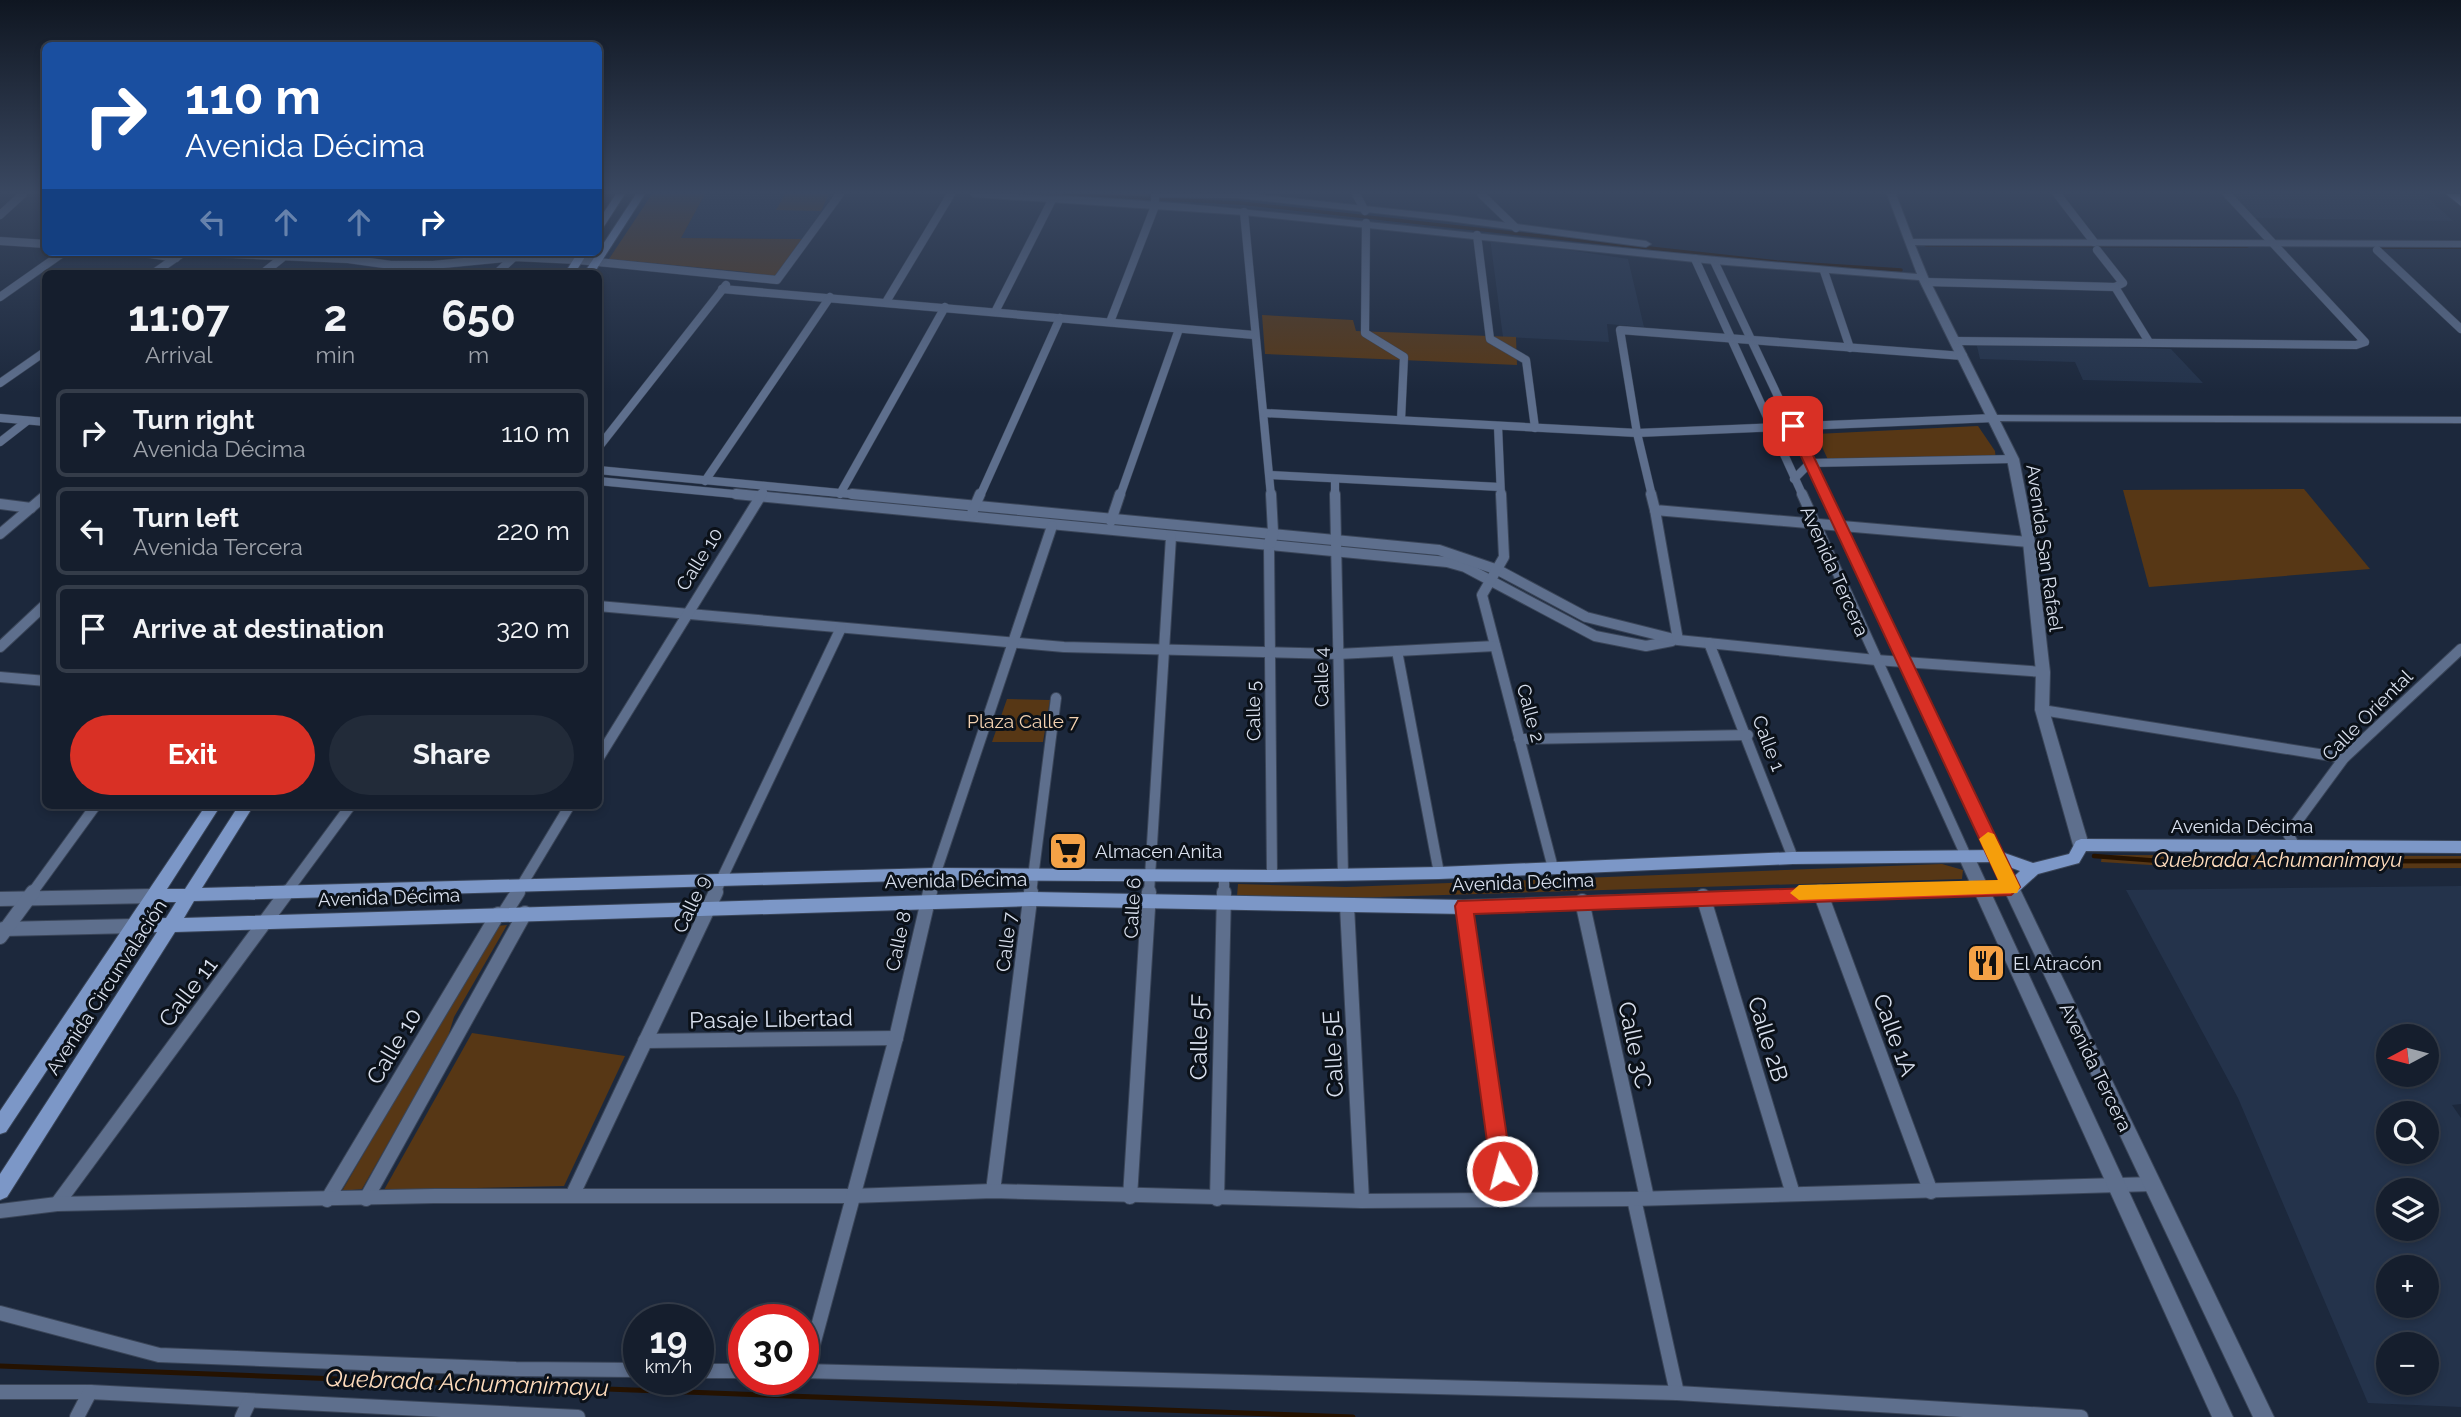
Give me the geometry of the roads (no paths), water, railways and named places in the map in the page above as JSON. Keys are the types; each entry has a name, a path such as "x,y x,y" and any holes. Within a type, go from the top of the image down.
{"main road":[{"path":"591,270 596,261"},
{"name":"Avenida Circunvalación","path":"0,1126 211,809"},
{"name":"Avenida Circunvalación","path":"0,1191 244,809"},
{"path":"2011,887 2033,869 2074,859 2081,845"},
{"name":"Avenida Décima","path":"2081,845 2461,847"},
{"name":"Avenida Décima","path":"153,896 935,874 1272,876 1439,873 1793,858 1996,856 2033,869"},
{"name":"Avenida Décima","path":"134,926 1031,899 1464,906 2011,887"}],"street":[{"path":"0,297 52,260"},
{"path":"158,270 173,260"},
{"path":"356,260 391,265 480,260"},
{"path":"596,261 777,280 792,260"},
{"path":"886,302 911,260"},
{"path":"995,312 1021,260"},
{"path":"1110,322 1133,260"},
{"path":"1248,260 1270,475 1273,532 1269,546"},
{"path":"1366,260 1365,333 1404,357 1401,420"},
{"path":"1480,260 1490,339 1526,360 1535,428"},
{"name":"Avenida Tercera","path":"1696,260 2223,1417"},
{"path":"1706,260 1824,271 2115,287 2123,283 2106,260"},
{"path":"1805,260 1923,275"},
{"name":"Avenida San Rafael","path":"1917,260 2013,459 2029,542 2043,672 2042,710 2081,845"},
{"path":"1956,341 2356,345 2365,342 2287,260"},
{"path":"2388,260 2461,329"},
{"name":"Avenida Tercera","path":"1714,261 2264,1417"},
{"path":"385,270 391,265"},
{"path":"1824,271 1850,348"},
{"path":"602,443 736,274"},
{"path":"2115,287 2149,342"},
{"path":"722,289 1254,335"},
{"path":"705,481 830,297"},
{"path":"840,494 945,307"},
{"path":"970,518 1060,318"},
{"path":"1111,521 1179,328"},
{"path":"1678,640 1655,510 1637,433 1620,330 1962,356"},
{"path":"0,383 42,354"},
{"path":"1264,413 1637,433 1994,418 2461,420"},
{"path":"0,418 42,422"},
{"path":"0,442 27,421"},
{"path":"1488,580 1498,570 1504,557 1498,426"},
{"path":"1794,479 1810,463 2013,459"},
{"path":"602,470 705,481 970,518 1447,562 1488,580 1595,636 1646,646 1678,640"},
{"path":"1270,475 1500,487"},
{"name":"Calle 4","path":"1335,478 1343,875"},
{"path":"602,481 840,494 1111,521 1273,532 1439,550 1464,556 1498,570 1586,617 1678,640 1876,660 2043,672"},
{"name":"Calle 10","path":"602,753 763,491"},
{"path":"0,534 42,498"},
{"path":"0,505 31,508"},
{"path":"1655,510 2029,542"},
{"name":"Calle 8","path":"819,1315 896,1038 926,902 1052,526"},
{"name":"Calle 6","path":"1130,1197 1151,902 1171,537"},
{"name":"Calle 5","path":"1269,546 1272,876"},
{"name":"Calle 2","path":"1488,580 1482,594 1553,868"},
{"path":"602,606 1064,647 1338,654 1495,646"},
{"path":"0,648 42,608"},
{"name":"Calle 9","path":"572,1196 841,628"},
{"name":"Calle 1","path":"1710,642 1748,735 1793,858"},
{"name":"Calle Oriental","path":"2296,848 2288,834 2344,758 2461,649"},
{"path":"1397,651 1439,873"},
{"path":"0,677 42,681"},
{"name":"Calle 7","path":"993,1191 1056,698"},
{"path":"2042,710 2344,758"},
{"path":"1520,739 1748,735"},
{"path":"2,931 93,809"},
{"name":"Calle 11","path":"57,1203 348,809"},
{"name":"Calle 10","path":"327,1200 568,809"},
{"name":"Calle 5F","path":"1217,1199 1224,875"},
{"name":"Calle 1A","path":"1820,892 1931,1192"},
{"name":"Avenida Décima","path":"0,899 153,896"},
{"name":"Calle 2B","path":"1703,896 1794,1194"},
{"name":"Calle 3C","path":"1582,901 1677,1393"},
{"name":"Calle 5E","path":"1347,906 1362,1201"},
{"path":"1464,906 1506,1197"},
{"path":"366,1199 525,913"},
{"name":"Avenida Décima","path":"2,931 134,926"},
{"name":"Pasaje Libertad","path":"645,1041 896,1038"},
{"path":"0,1211 57,1203 572,1196 851,1196 993,1191 1130,1197 1362,1201 1506,1197 1640,1199 2153,1184"},
{"path":"0,1313 159,1355 516,1369 623,1370"},
{"path":"819,1371 1677,1393 2081,1417"},
{"path":"0,1392 90,1392 245,1410 578,1417"},
{"path":"76,1417 90,1392"}],"waterway":[{"path":"1760,260 1901,270"},
{"name":"Quebrada Achumanimayu","path":"2094,856 2173,862 2461,861"},
{"name":"Quebrada Achumanimayu","path":"0,1366 1353,1417"}],"place":[{"name":"Almacen Anita","path":"1068,851"},
{"name":"El Atracón","path":"1986,963"}],"park label":[{"name":"Plaza Calle 7","path":"1023,721"}]}
